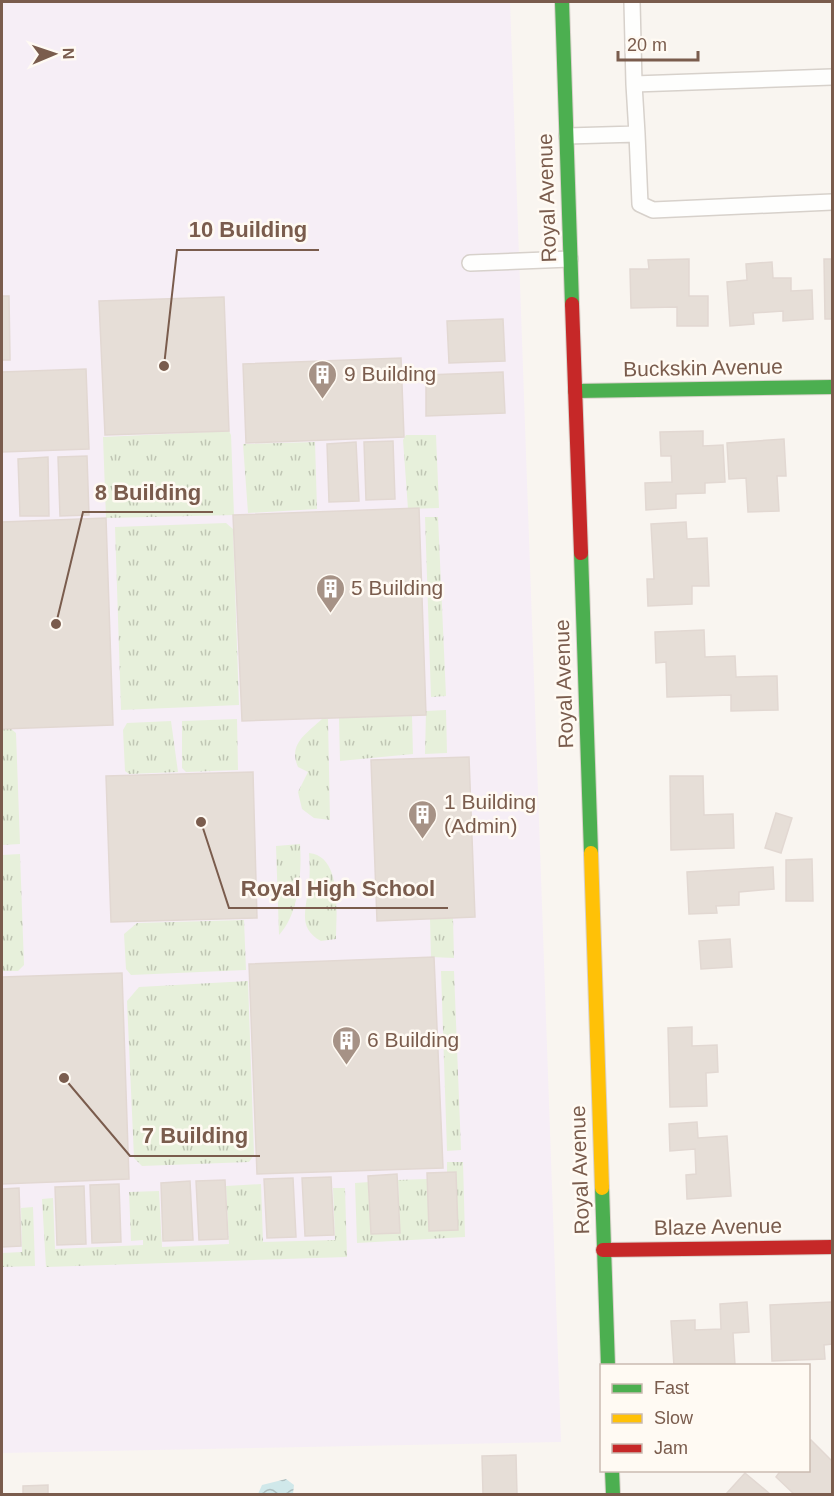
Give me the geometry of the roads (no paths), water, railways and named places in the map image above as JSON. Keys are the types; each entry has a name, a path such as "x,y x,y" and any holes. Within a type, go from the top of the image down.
{"main road":[{"name":"Royal Avenue","path":"562,2 608,1364"},
{"name":"Buckskin Avenue","path":"575,391 832,387"},
{"name":"Blaze Avenue","path":"603,1250 832,1247"},
{"path":"612,1472 613,1494"}],"lane":[{"path":"632,2 640,204 653,210 832,202"},
{"path":"634,84 832,77"},
{"path":"567,136 637,134"},
{"path":"471,263 570,259"}],"water":[{"path":"286,1479 294,1485 293,1494 258,1494 262,1485"}],"place":[{"name":"10 Building","path":"164,366"},
{"name":"9 Building","path":"323,400"},
{"name":"5 Building","path":"330,614"},
{"name":"8 Building","path":"56,624"},
{"name":"Royal High School","path":"201,822"},
{"name":"1 Building (Admin)","path":"423,840"},
{"name":"6 Building","path":"346,1066"},
{"name":"7 Building","path":"64,1078"}]}
